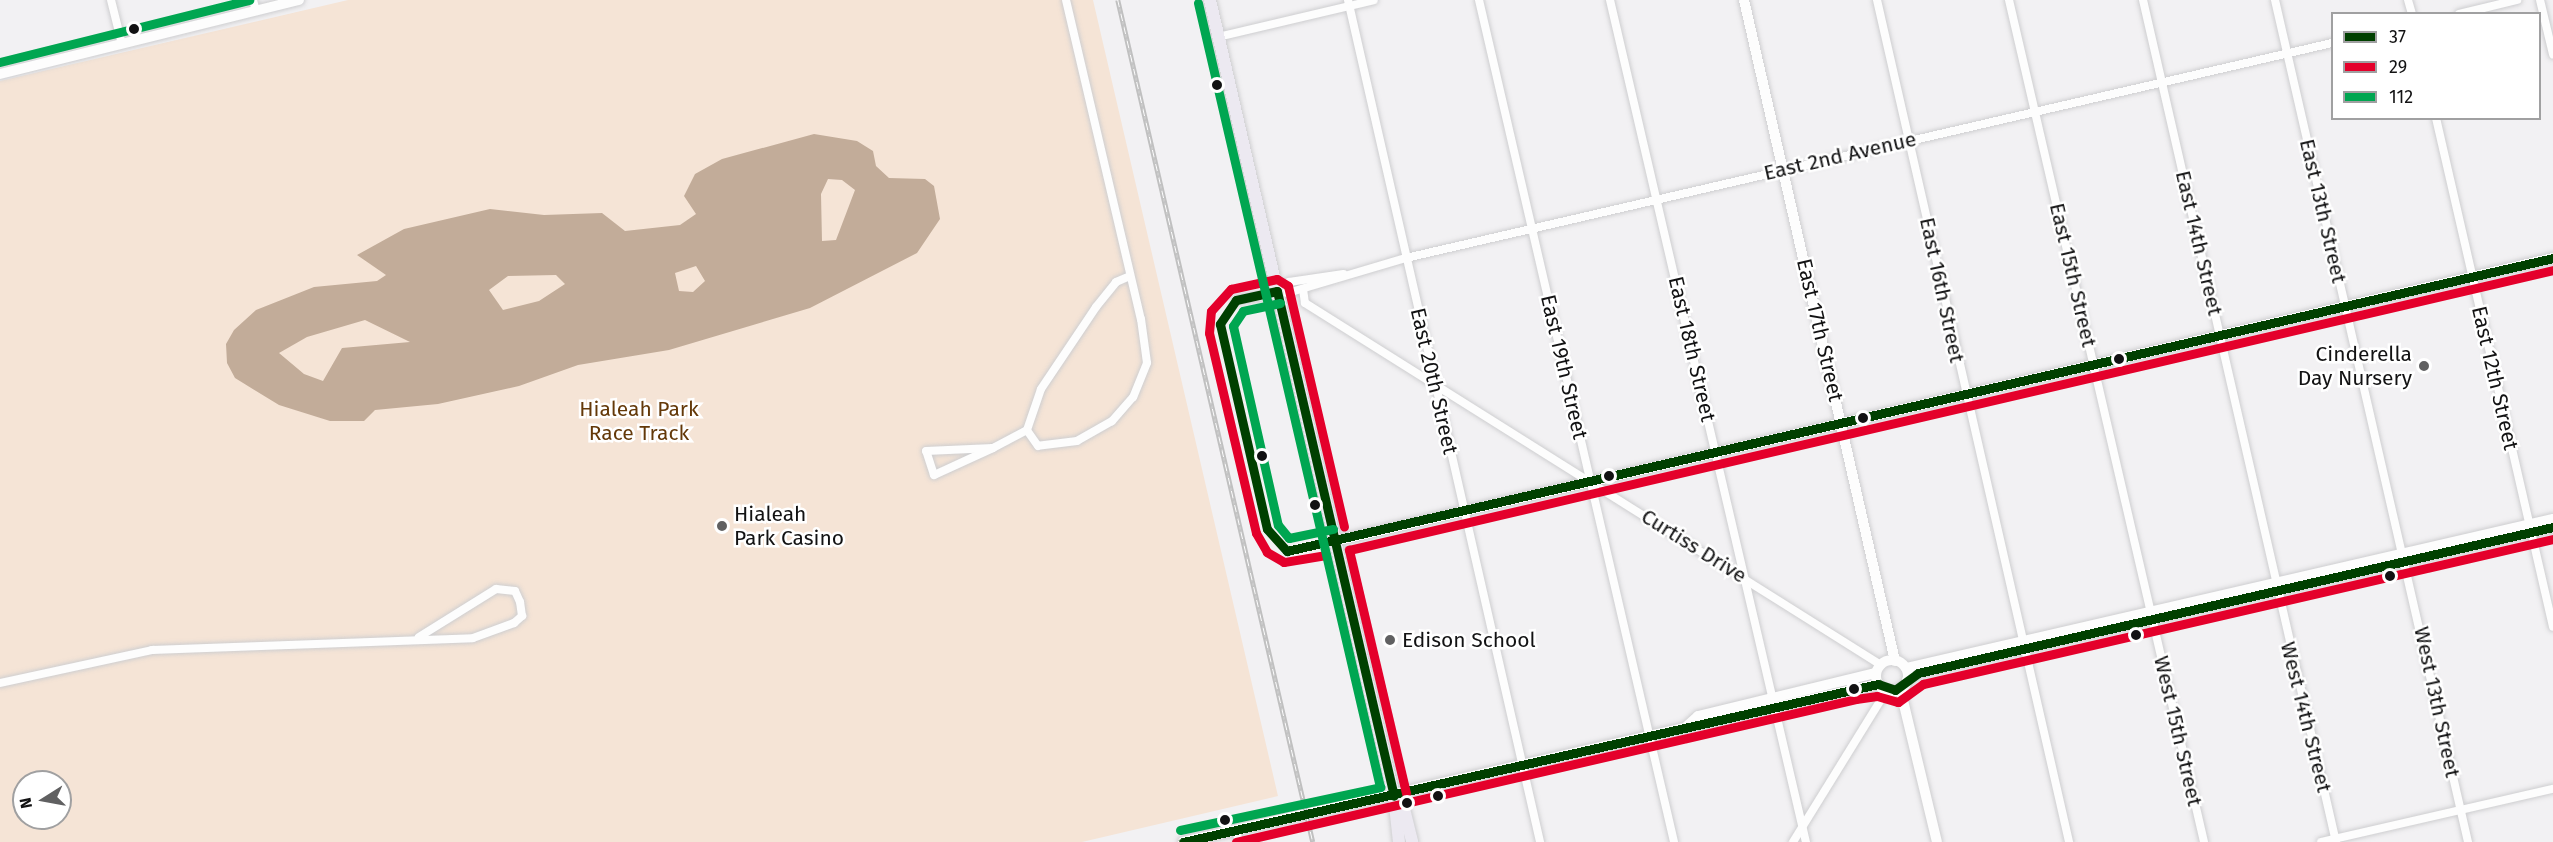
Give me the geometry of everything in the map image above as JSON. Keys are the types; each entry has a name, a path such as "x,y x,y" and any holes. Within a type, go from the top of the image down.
{"main road":[{"path":"1210,0 1394,796 1399,842"},
{"path":"1394,796 1404,809 1412,842"}],"street":[{"path":"111,0 122,44"},
{"path":"0,74 122,44 255,5 299,0"},
{"path":"1027,430 1038,446 1077,441 1112,421 1133,397 1147,363 1141,319 1128,277 1066,0"},
{"path":"1218,38 1348,3 1374,0"},
{"name":"East 19th Street","path":"1479,0 1674,842"},
{"name":"East 18th Street","path":"1610,0 1806,842"},
{"name":"East 17th Street","path":"1744,0 1895,661"},
{"name":"East 16th Street","path":"1877,0 1965,394 2070,842"},
{"name":"East 15th Street","path":"2010,0 2151,616"},
{"name":"East 14th Street","path":"2143,0 2275,587"},
{"name":"East 13th Street","path":"2275,0 2404,557"},
{"path":"2467,12 2517,0"},
{"path":"2541,0 2553,54"},
{"name":"East 20th Street","path":"1348,3 1540,842"},
{"name":"East 2nd Avenue","path":"1277,291 1303,289 1406,258 2331,43"},
{"name":"East 12th Street","path":"2436,120 2553,627"},
{"path":"1335,541 1590,482 1715,450 2553,258"},
{"name":"East 2nd Avenue","path":"1277,291 1288,282 1348,274"},
{"path":"993,448 950,446 926,451 934,475 993,448 1027,430 1041,389 1063,354 1116,282 1128,277"},
{"name":"Curtiss Drive","path":"1303,289 1305,303 1745,577 1881,678"},
{"path":"1236,300 1277,291"},
{"path":"1793,842 1881,678 1895,661 1906,668 2025,645 2530,528 2553,519"},
{"path":"2530,528 2553,527"},
{"name":"West 13th Street","path":"2404,557 2468,842"},
{"name":"West 14th Street","path":"2275,587 2336,840"},
{"path":"0,683 152,650 419,637 472,638 496,631 522,616 520,602 515,591 496,589 419,637"},
{"name":"West 15th Street","path":"2151,616 2204,842"},
{"path":"1184,842 1394,796 1521,762 1687,726 1698,716 1773,703 1881,678 1904,684 2025,645"},
{"path":"1906,668 1904,684 1937,842"},
{"path":"2321,842 2553,789"},
{"path":"1236,830 1239,842"}],"green space":[{"name":"Hialeah Park Race Track","path":"348,0 1093,0 1278,796 1082,842 0,842 0,81"}],"shaded area":[{"path":"814,134 857,141 873,151 876,166 889,178 925,179 934,186 940,219 917,253 810,308 669,350 578,365 519,386 438,404 375,410 364,421 330,421 279,405 235,378 227,363 226,344 234,330 256,310 314,287 377,281 386,275 357,255 404,229 490,209 544,215 602,213 625,231 680,225 696,214 684,196 695,174 722,159","holes":["828,179 842,180 855,190 836,240 822,241 821,194","696,266 705,281 693,292 679,291 675,273","556,275 565,284 539,301 503,310 489,290 508,276","365,320 410,342 342,348 323,381 304,374 279,353 307,337"]}],"railway":[{"path":"1118,0 1313,842"}],"transit line":[{"name":"112","path":"0,62 249,0"},
{"name":"112","path":"1180,830 1380,787 1198,3"},
{"name":"37","path":"1277,291 1236,300 1220,324 1267,529 1287,551 2553,258"},
{"name":"29","path":"1406,793 1349,550 2553,270"},
{"name":"29","path":"1326,555 1284,562 1267,552 1256,533 1209,333 1211,311 1231,289 1277,279 1288,286 1344,527"},
{"name":"37","path":"1277,291 1394,796"},
{"name":"112","path":"1280,303 1243,311 1233,326 1278,525 1289,538 1333,529"},
{"name":"37","path":"1878,684 1895,690 1918,673 2553,527"},
{"name":"29","path":"1236,842 1856,699 1877,696 1898,702 1923,684 2553,539"},
{"name":"37","path":"1183,842 1878,684"}],"place":[{"name":"Cinderella Day Nursery","path":"2424,366"},
{"name":"Hialeah Park Casino","path":"722,526"},
{"name":"Edison School","path":"1390,640"}]}
